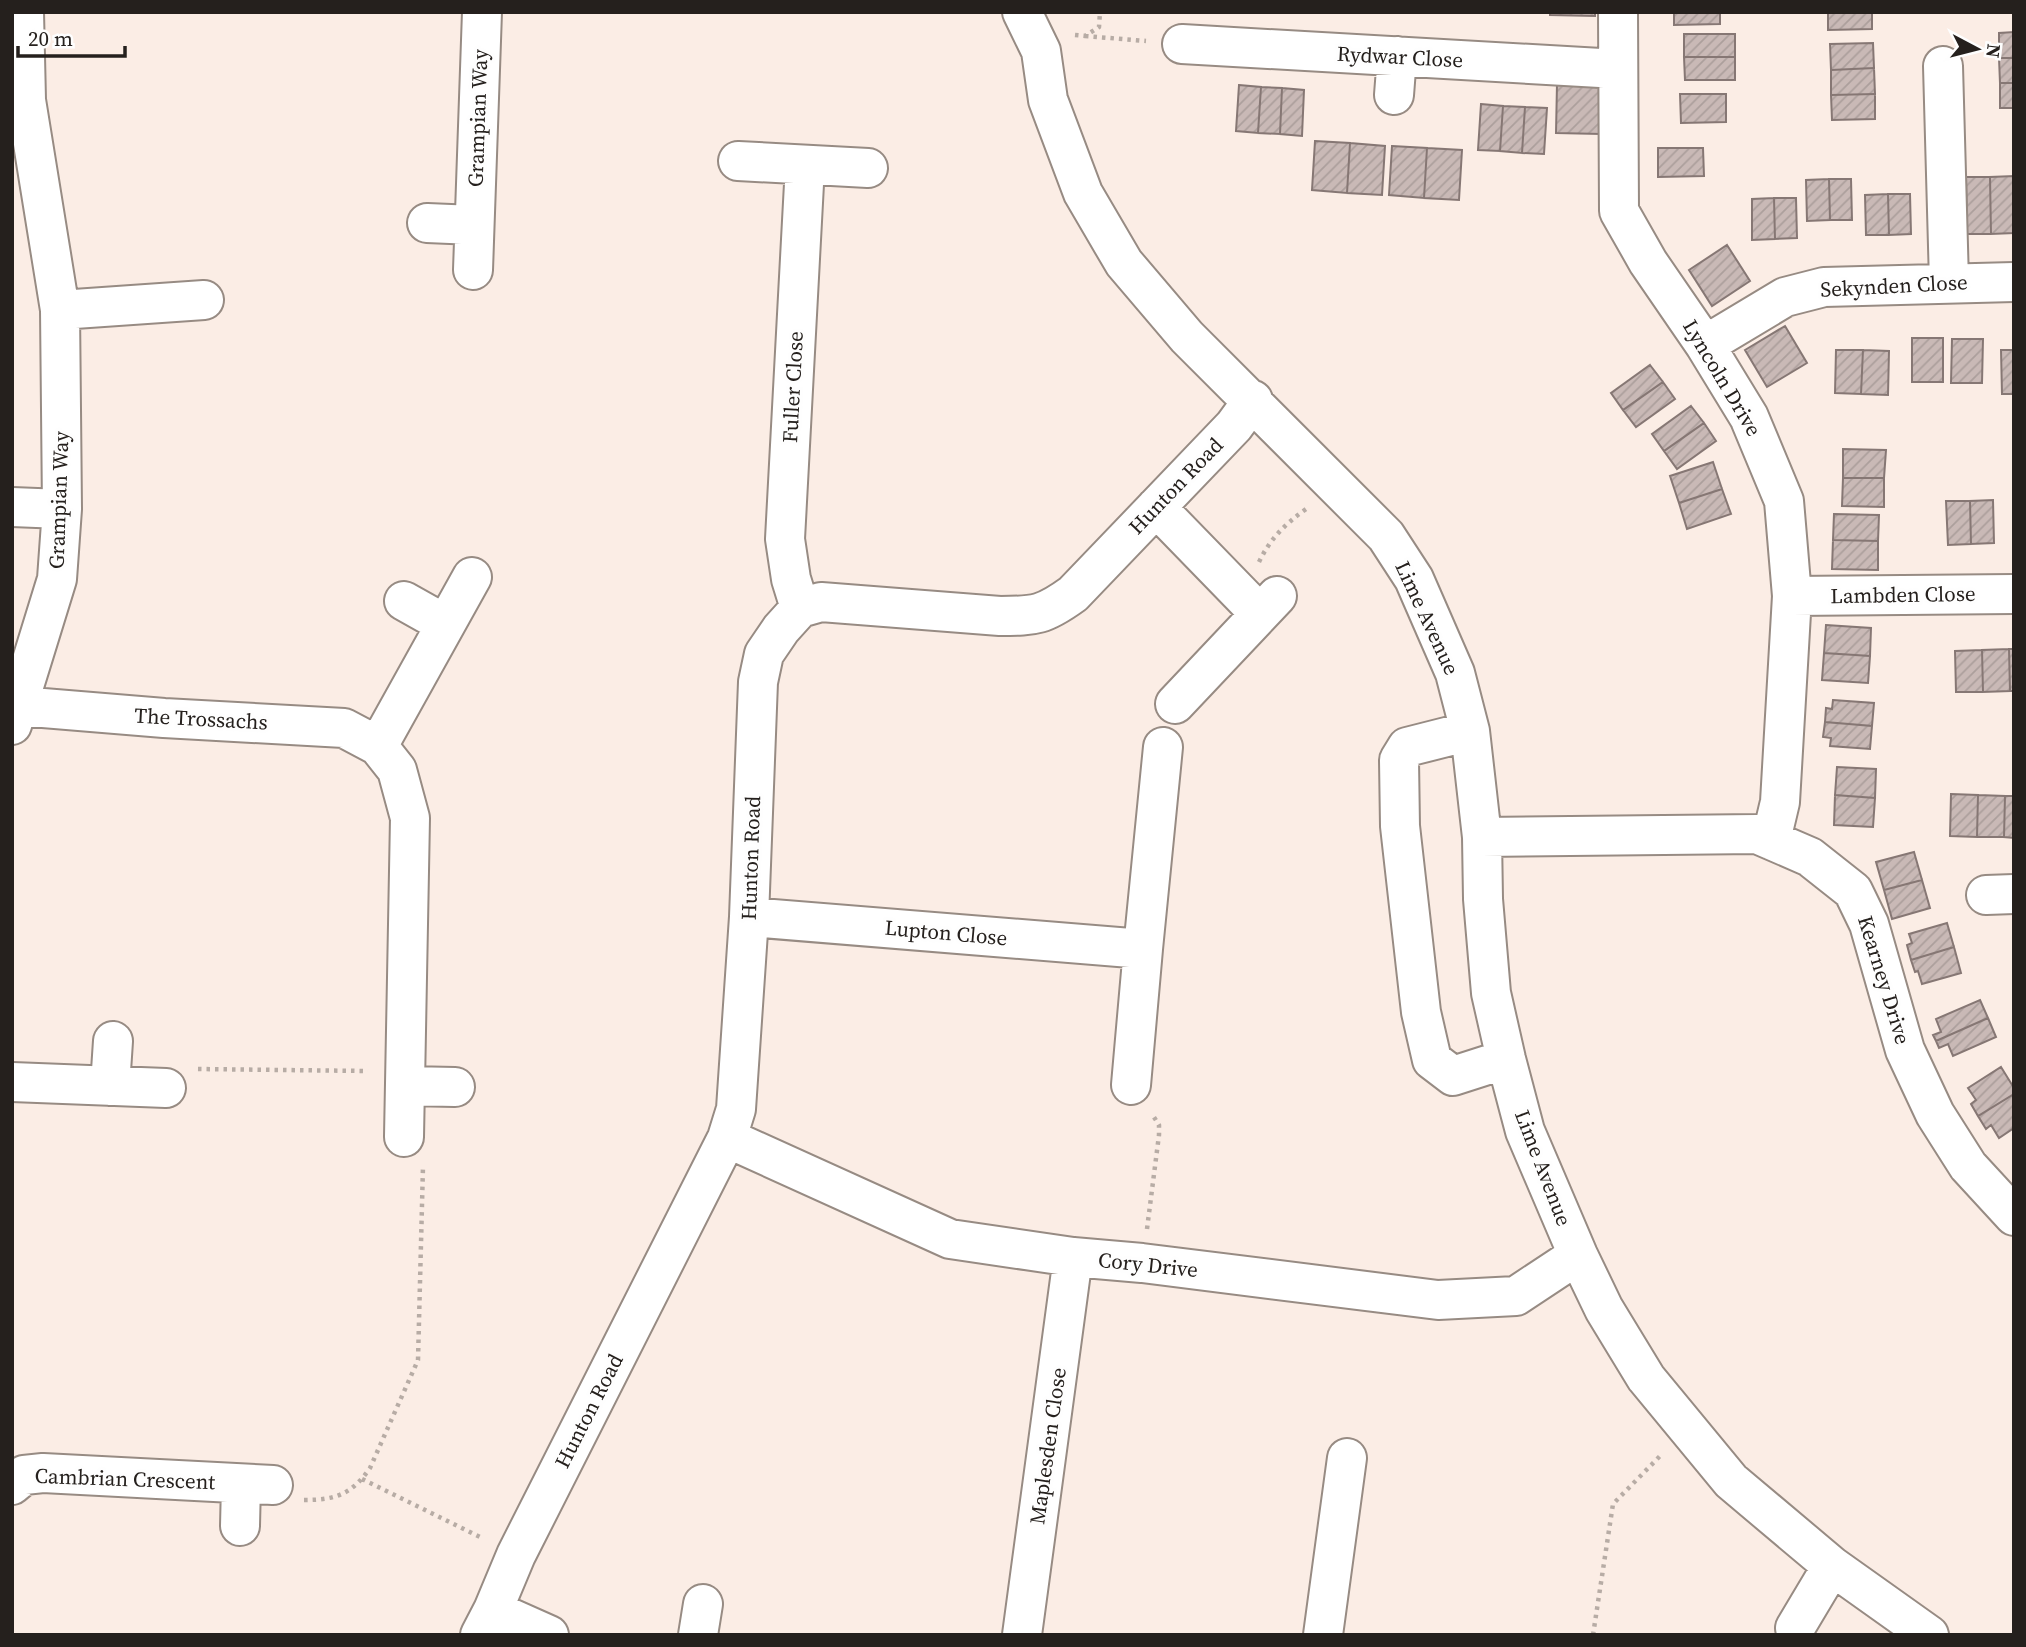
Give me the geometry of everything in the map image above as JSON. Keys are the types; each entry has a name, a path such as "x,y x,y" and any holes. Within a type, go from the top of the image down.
{"street":[{"name":"Grampian Way","path":"16,715 57,579 62,509 60,310 26,100 24,12"},
{"name":"Grampian Way","path":"473,270 482,12"},
{"name":"Lime Avenue","path":"1022,12 1041,51 1048,100 1083,192 1124,263 1187,337 1386,536 1414,579 1455,673 1470,731 1482,837 1483,899 1491,993 1506,1059 1525,1131 1604,1309 1646,1378 1731,1481 1832,1566 1929,1635"},
{"name":"Lyncoln Drive","path":"1618,12 1619,211 1648,262 1705,345 1749,416 1784,501 1792,596 1780,802 1771,840"},
{"name":"Rydwar Close","path":"1181,44 1618,69"},
{"path":"1394,95 1397,56"},
{"path":"1943,66 1949,282"},
{"path":"738,161 868,168"},
{"name":"Fuller Close","path":"800,608 785,539 805,164"},
{"path":"427,223 474,225"},
{"name":"Sekynden Close","path":"1705,345 1786,297 1824,287 2014,282"},
{"path":"60,310 204,300"},
{"name":"Hunton Road","path":"549,1635 487,1622 516,1555 727,1138 736,1109 749,917 758,682 764,654 780,629 800,608 821,602 1000,616 1027,616 1050,610 1073,594 1234,426 1252,400"},
{"path":"12,507 62,509"},
{"path":"1156,507 1268,605 1175,704"},
{"path":"379,746 471,577"},
{"name":"Lambden Close","path":"1792,596 2014,594"},
{"path":"404,601 445,624"},
{"name":"The Trossachs","path":"16,715 164,718 344,728 379,746 397,769 410,818 404,1137"},
{"path":"1470,731 1407,747 1399,760 1401,839 1421,1012 1432,1060 1453,1076 1506,1059"},
{"path":"1131,1085 1163,747"},
{"name":"Kearney Drive","path":"1482,837 1757,834 1810,857 1853,891 1869,924 1905,1050 1935,1114 1969,1166 2014,1216"},
{"name":"Lupton Close","path":"749,917 1143,949"},
{"path":"110,1086 113,1041"},
{"path":"407,1079 456,1087"},
{"path":"12,1082 166,1088"},
{"name":"Cory Drive","path":"727,1138 950,1238 1073,1257 1438,1300 1516,1296 1578,1255"},
{"name":"Maplesden Close","path":"1022,1635 1073,1257"},
{"path":"1323,1635 1347,1458"},
{"name":"Cambrian Crescent","path":"12,1485 24,1475 43,1473 257,1484 240,1526"},
{"path":"1795,1628 1832,1566"}],"path":[{"path":"1085,36 1099,27 1100,12"},
{"path":"1073,35 1181,44"},
{"path":"166,1088 172,1068 407,1079"},
{"path":"257,1484 295,1500 323,1500 347,1493 370,1468 418,1360 424,1156 404,1137"},
{"path":"1593,1635 1613,1504 1665,1452"},
{"path":"362,1479 516,1555"}],"building":[{"path":"1550,12 1595,12 1595,16 1550,15"},
{"path":"1674,12 1720,12 1720,24 1674,25"},
{"path":"1828,12 1872,12 1872,29 1828,30"},
{"path":"2014,32 2014,58 1999,58 1999,33"},
{"path":"1684,34 1735,34 1735,57 1684,57"},
{"path":"1873,43 1874,68 1831,70 1830,44"},
{"path":"1684,57 1735,57 1735,80 1685,80"},
{"path":"1999,58 2014,58 2014,83 2000,83"},
{"path":"1874,68 1875,94 1831,95 1831,70"},
{"path":"2000,83 2014,83 2014,108 2000,108"},
{"path":"1557,84 1602,85 1601,134 1556,133"},
{"path":"1239,85 1261,87 1258,133 1236,131"},
{"path":"1261,87 1282,88 1280,134 1258,133"},
{"path":"1282,88 1304,90 1302,136 1280,134"},
{"path":"1680,94 1726,94 1726,122 1681,123"},
{"path":"1875,94 1875,119 1832,120 1831,95"},
{"path":"1481,104 1503,106 1500,151 1478,150"},
{"path":"1503,106 1525,107 1522,153 1500,151"},
{"path":"1525,107 1547,108 1544,154 1522,153"},
{"path":"1315,141 1350,143 1347,193 1312,190"},
{"path":"1350,143 1385,146 1382,195 1347,193"},
{"path":"1392,146 1427,148 1424,198 1389,195"},
{"path":"1427,148 1462,150 1459,200 1424,198"},
{"path":"1658,148 1703,148 1704,176 1658,177"},
{"path":"2014,176 2014,233 1991,234 1990,177"},
{"path":"1966,177 1990,177 1991,234 1967,234"},
{"path":"1829,179 1851,179 1852,220 1830,220"},
{"path":"1829,179 1830,220 1807,221 1806,180"},
{"path":"1888,194 1910,194 1911,234 1889,235"},
{"path":"1888,194 1889,235 1866,235 1865,195"},
{"path":"1774,198 1796,198 1797,238 1775,239"},
{"path":"1774,198 1775,239 1752,240 1752,199"},
{"path":"1727,245 1750,281 1712,306 1689,270"},
{"path":"1785,326 1807,363 1767,387 1745,350"},
{"path":"1912,338 1943,338 1943,382 1912,382"},
{"path":"1952,339 1983,339 1982,383 1951,383"},
{"path":"1836,350 1863,350 1861,394 1835,393"},
{"path":"1863,350 1889,351 1888,395 1861,394"},
{"path":"2001,350 2014,350 2014,394 2002,394"},
{"path":"1650,365 1663,382 1623,410 1611,393"},
{"path":"1663,382 1675,399 1636,427 1623,410"},
{"path":"1691,406 1704,423 1664,451 1652,434"},
{"path":"1704,423 1716,441 1677,469 1664,451"},
{"path":"1843,449 1886,450 1884,478 1843,478"},
{"path":"1713,462 1722,489 1679,503 1670,476"},
{"path":"1843,478 1884,478 1884,507 1842,506"},
{"path":"1722,489 1731,514 1687,529 1679,503"},
{"path":"1993,500 1994,543 1971,544 1970,501"},
{"path":"1946,501 1970,501 1971,544 1948,545"},
{"path":"1834,514 1879,515 1878,541 1833,540"},
{"path":"1833,540 1878,541 1878,570 1832,569"},
{"path":"1826,625 1871,628 1870,656 1824,653"},
{"path":"2009,649 2014,649 2014,691 2010,691"},
{"path":"2009,649 2010,691 1983,692 1982,650"},
{"path":"1982,650 1983,692 1956,692 1955,651"},
{"path":"1824,653 1870,656 1868,683 1822,680"},
{"path":"1833,700 1874,703 1872,726 1825,722 1826,708 1832,709"},
{"path":"1825,722 1872,726 1870,749 1830,746 1831,738 1823,737"},
{"path":"1837,767 1876,769 1875,798 1835,795"},
{"path":"1951,794 1978,795 1977,837 1950,836"},
{"path":"1835,795 1875,798 1873,827 1834,825"},
{"path":"1978,795 2005,796 2004,837 1977,837"},
{"path":"2005,796 2014,796 2014,838 2004,837"},
{"path":"1914,852 1922,880 1884,890 1876,862"},
{"path":"1922,880 1930,908 1892,919 1884,890"},
{"path":"1947,923 1954,947 1911,960 1907,945 1912,943 1909,934"},
{"path":"1954,947 1961,973 1922,984 1911,960"},
{"path":"1980,1000 1988,1018 1936,1041 1933,1035 1941,1032 1936,1019"},
{"path":"1988,1018 1996,1037 1953,1056 1948,1044 1939,1048 1936,1041"},
{"path":"2001,1067 2014,1088 2014,1094 1978,1116 1971,1104 1976,1100 1968,1088"},
{"path":"2014,1094 2014,1128 1999,1138 1991,1125 1986,1129 1978,1116"}]}
